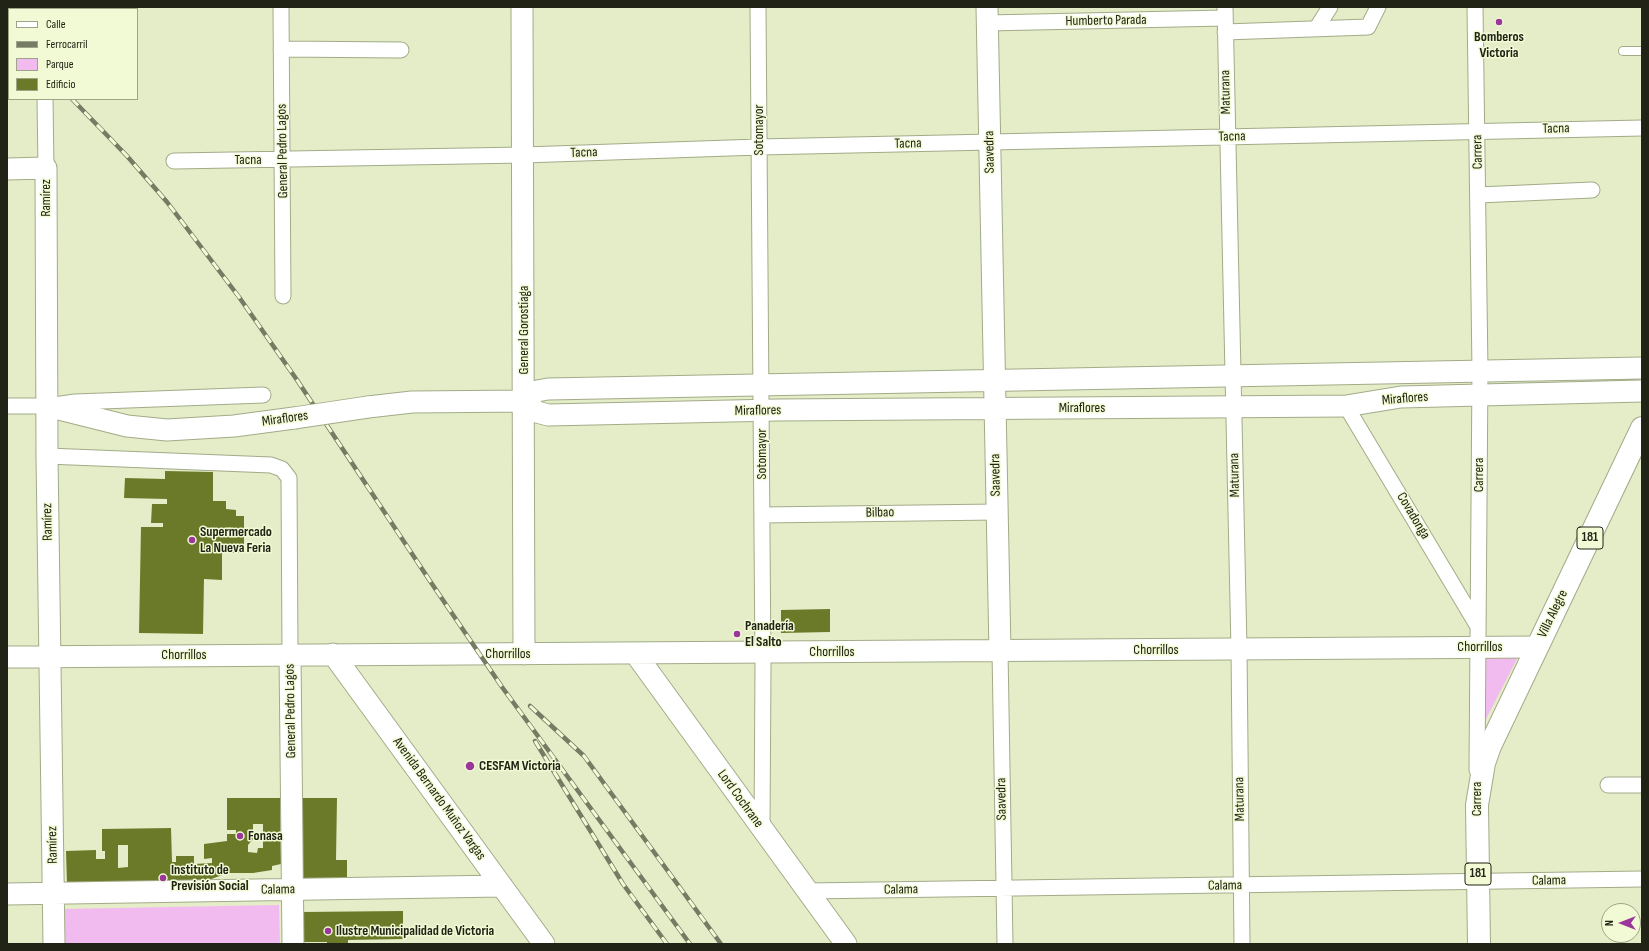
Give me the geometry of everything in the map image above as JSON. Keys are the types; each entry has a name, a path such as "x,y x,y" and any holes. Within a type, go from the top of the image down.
{"highway":[{"name":"Villa Alegre","path":"1477,805 1484,763 1490,746 1642,428"},
{"name":"Carrera","path":"1477,805 1479,944"}],"street":[{"name":"General Pedro Lagos","path":"281,7 284,160 284,296"},
{"name":"General Gorostiaga","path":"522,7 525,401 524,654"},
{"name":"Sotomayor","path":"758,7 763,652 762,828"},
{"path":"1316,29 1330,7"},
{"name":"Humberto Parada","path":"987,15 1225,19 1316,29 1368,27 1378,7"},
{"name":"Carrera","path":"1476,7 1480,371 1477,805"},
{"name":"Saavedra","path":"987,15 1005,944"},
{"name":"Maturana","path":"1225,19 1239,649 1242,944"},
{"path":"281,49 401,50"},
{"name":"Ramírez","path":"45,100 47,456 54,944"},
{"name":"Tacna","path":"174,161 524,155 1478,130 1642,128"},
{"path":"7,169 46,168"},
{"path":"1478,195 1592,190"},
{"name":"Miraflores","path":"525,401 530,394 548,389 1642,368"},
{"name":"Miraflores","path":"47,406 127,426 167,430 234,426 412,402 525,401 537,412 548,414 1234,408 1346,406 1401,397 1642,391"},
{"name":"Miraflores","path":"7,406 47,406 75,402 263,395"},
{"name":"Covadonga","path":"1346,406 1478,637"},
{"name":"General Pedro Lagos","path":"47,456 271,465 282,469 289,478 293,944"},
{"name":"Bilbao","path":"762,515 997,512"},
{"name":"Chorrillos","path":"7,657 1239,649 1478,637 1537,647"},
{"name":"Lord Cochrane","path":"635,653 846,944"},
{"name":"Avenida Bernardo Muñoz Vargas","path":"333,654 502,886 531,935 544,944"},
{"path":"1608,785 1642,785"},
{"name":"Calama","path":"807,891 1642,879"},
{"name":"Calama","path":"7,894 502,886"}],"lane":[{"path":"1623,51 1642,51"}],"green space":[{"path":"1486,654 1519,655 1484,723"},
{"path":"279,905 280,944 60,944 60,909"}],"building":[{"name":"Supermercado La Nueva Feria","path":"165,471 213,472 213,501 226,501 226,509 236,510 236,516 244,516 244,553 222,553 222,580 204,579 203,634 139,633 141,527 163,527 163,523 151,523 152,504 167,504 167,499 124,498 125,478 165,479"},
{"path":"830,609 830,632 781,633 781,610"},
{"path":"227,798 280,798 281,864 272,866 272,870 253,873 228,873 203,882 67,884 66,851 96,850 96,859 105,859 105,851 102,851 102,829 171,828 172,862 176,862 176,856 194,856 194,864 212,863 212,858 204,859 204,844 227,841 227,834 236,834 236,830 227,830","holes":["253,824 263,824 263,848 258,848 257,853 248,852 248,845 253,839","118,845 128,845 128,867 118,868"]},
{"path":"302,798 337,798 336,860 347,860 347,880 302,880"},
{"path":"403,911 403,939 348,940 348,944 302,942 302,912"}],"railway":[{"path":"73,100 127,156 167,202 239,297 297,380 502,687 690,944"},
{"path":"530,706 584,756 721,944"},
{"path":"535,741 623,884 667,944"}],"place":[{"name":"Bomberos Victoria","path":"1499,22"},
{"name":"Supermercado La Nueva Feria","path":"192,540"},
{"name":"Panadería El Salto","path":"737,634"},
{"name":"CESFAM Victoria","path":"470,766"},
{"name":"Fonasa","path":"240,836"},
{"name":"Instituto de Previsión Social","path":"163,878"},
{"name":"Ilustre Municipalidad de Victoria","path":"328,931"}]}
